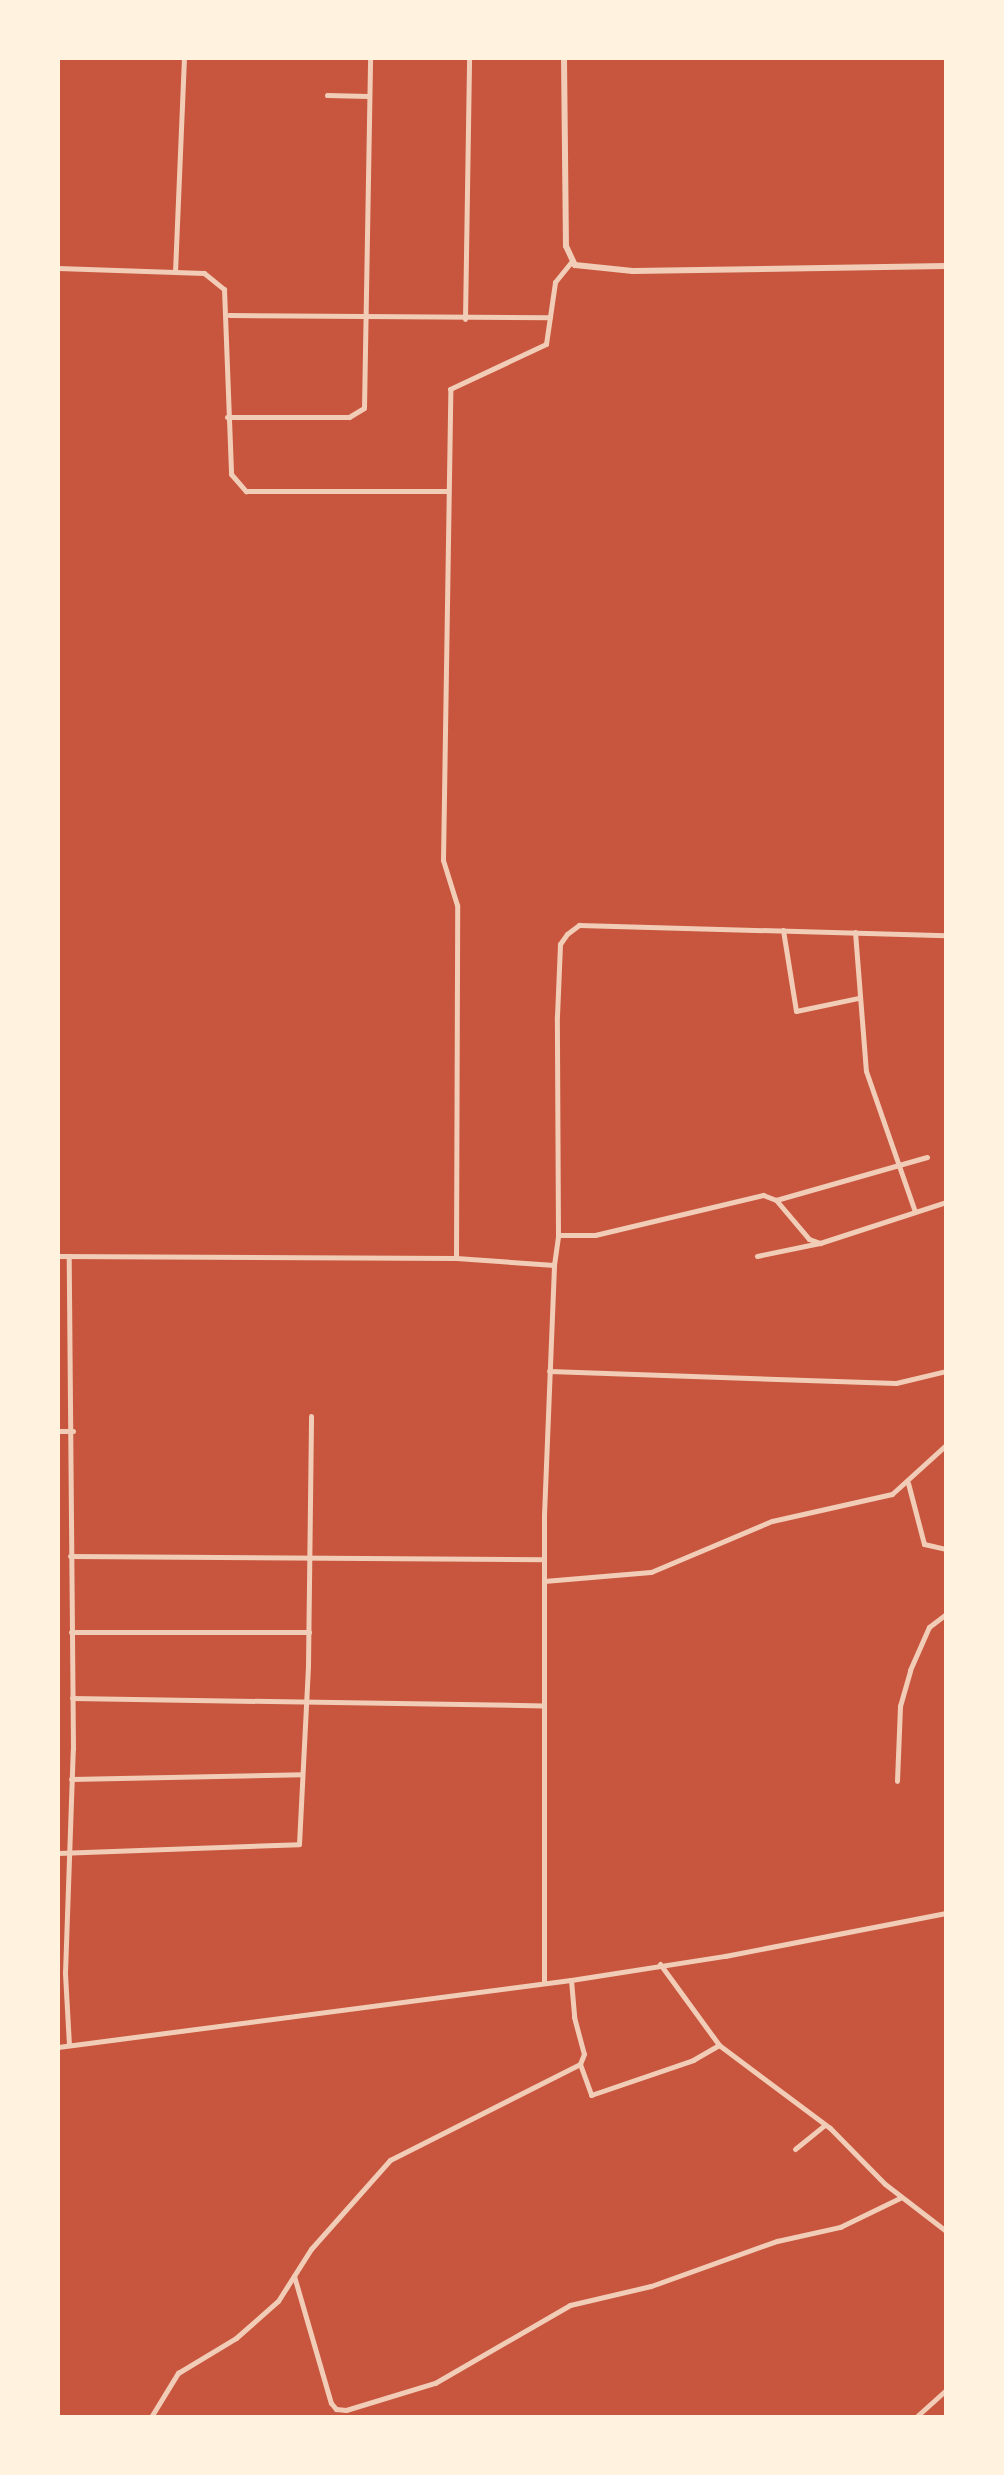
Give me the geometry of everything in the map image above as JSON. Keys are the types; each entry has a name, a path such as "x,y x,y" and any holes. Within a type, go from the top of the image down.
{"street":[{"path":"175,272 184,58"},
{"path":"227,417 359,414 366,400 370,58"},
{"path":"465,319 469,58"},
{"path":"564,58 566,246 572,261 587,269 633,271 946,266"},
{"path":"327,95 368,96"},
{"path":"456,1258 457,905 443,860 450,389 546,344 555,282 572,261"},
{"path":"58,268 204,272 217,281 228,297 227,417 231,474 246,491 448,491"},
{"path":"229,315 465,319 550,317"},
{"path":"544,1983 544,1559 549,1371 558,1235 557,1016 560,944 567,934 579,925 946,934"},
{"path":"783,930 796,1010 858,998"},
{"path":"855,932 858,998 866,1072 915,1212"},
{"path":"776,1200 927,1157"},
{"path":"558,1235 595,1234 763,1195 776,1200 809,1239 820,1243"},
{"path":"757,1256 820,1243 946,1202"},
{"path":"58,1256 456,1258 554,1265"},
{"path":"69,1256 73,1431 70,1556 72,1698 68,1853 69,2045"},
{"path":"549,1371 896,1383 946,1371"},
{"path":"58,1853 299,1844 309,1632 311,1416"},
{"path":"58,1432 73,1431"},
{"path":"544,1581 651,1572 772,1521 892,1494 908,1483 924,1461 946,1445"},
{"path":"908,1483 924,1544 946,1549"},
{"path":"70,1556 544,1559"},
{"path":"897,1782 900,1706 910,1670 929,1627 946,1614"},
{"path":"71,1632 309,1632"},
{"path":"72,1698 543,1705"},
{"path":"71,1779 302,1774"},
{"path":"58,2047 571,1980 946,1913"},
{"path":"660,1964 719,2045 825,2125 900,2198 946,2231"},
{"path":"571,1980 574,2017 584,2054 580,2064 591,2095 693,2060 719,2045"},
{"path":"151,2417 177,2373 261,2317 328,2227 390,2160 580,2064"},
{"path":"795,2148 825,2125"},
{"path":"294,2276 331,2403 336,2409 346,2410 435,2384 570,2305 638,2290 777,2241 840,2227 900,2198"},
{"path":"916,2417 946,2390"}]}
